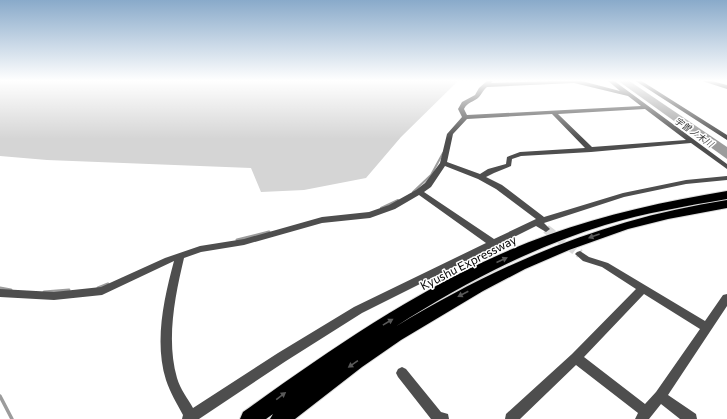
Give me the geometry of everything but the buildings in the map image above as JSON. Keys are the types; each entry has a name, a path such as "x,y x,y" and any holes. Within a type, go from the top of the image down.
{"highway":[{"name":"Kyushu Expressway","path":"250,419 312,372 384,324 444,289 500,261 552,239 599,223 655,208 727,195"},
{"path":"280,419 322,385 394,336 453,299 510,270 562,248 609,231 658,217 727,204"}],"street":[{"path":"465,117 461,109 464,103 470,100"},
{"path":"636,100 727,167"},
{"path":"667,100 727,138"},
{"path":"0,293 54,296 102,291 168,260 200,249 244,242 322,220 370,215 392,207 419,192 433,178 443,163 450,134 465,117 646,107"},
{"path":"554,113 591,150"},
{"path":"481,177 491,171 509,165 509,158 520,154 591,150 692,141"},
{"path":"443,163 481,177 499,187 541,224"},
{"path":"180,256 174,278 166,343 171,378 190,418 358,310 494,244 541,224 624,195 686,182 725,180"},
{"path":"419,192 494,244"},
{"path":"580,254 586,259 605,265 707,328"},
{"path":"511,419 576,358 643,288"},
{"path":"576,358 644,415 660,396 727,298"},
{"path":"402,373 437,416 443,419"},
{"path":"660,396 690,419"}],"shaded area":[{"path":"0,100 439,100 401,137 366,178 304,190 261,192 251,168 47,160 0,156"}],"water":[{"name":"宇曽ノ木川","path":"644,100 657,100 727,147 727,159"}],"waterway":[{"path":"413,192 431,175 443,153"},
{"path":"381,208 398,200"},
{"path":"237,240 269,232"},
{"path":"98,288 108,284"},
{"path":"0,288 11,290"},
{"path":"44,292 69,290"},
{"path":"0,396 12,419"}],"tunnel":[{"path":"546,229 580,254"}]}
